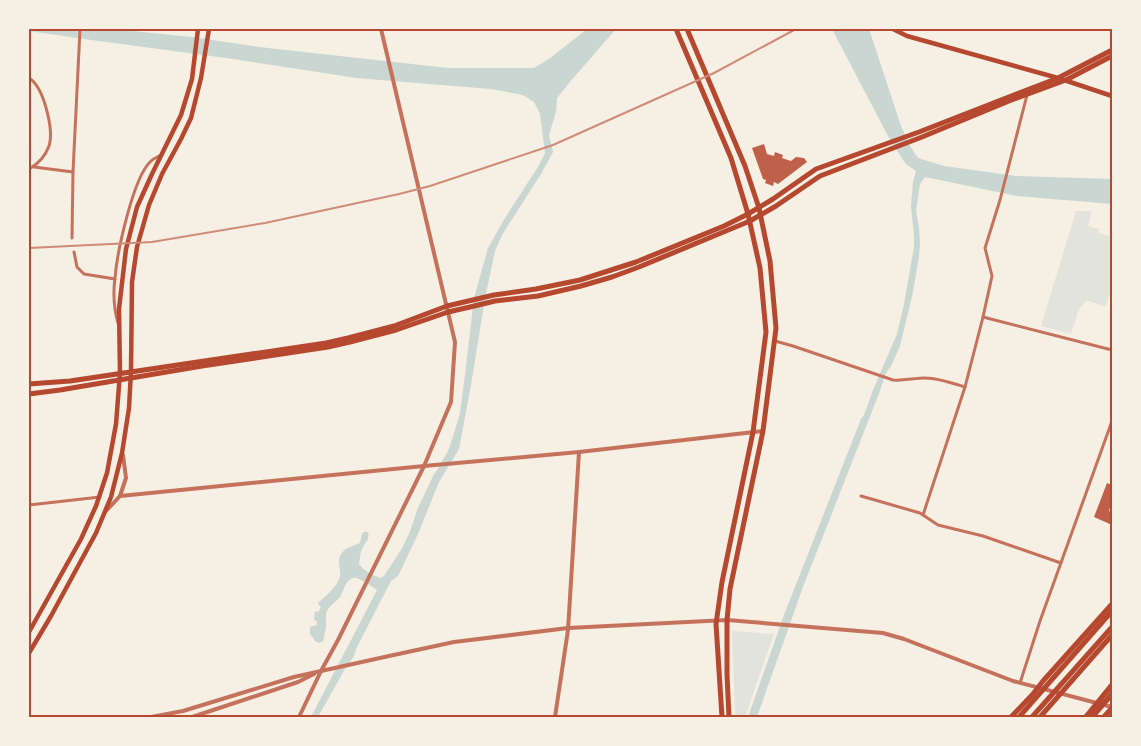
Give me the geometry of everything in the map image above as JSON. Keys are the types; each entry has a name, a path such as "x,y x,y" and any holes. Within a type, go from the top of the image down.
{"highway":[{"path":"1086,717 1095,710 1111,690"},
{"path":"1105,716 1112,708"},
{"path":"1092,717 1095,710"}],"main road":[{"path":"29,632 81,539 100,497 107,473 114,432 120,373 119,309 126,249 137,207 181,114 192,79 198,29"},
{"path":"29,654 96,534 111,497 122,453 128,408 131,378 132,282 136,248 149,205 162,174 191,118 201,78 209,29"},
{"path":"676,29 731,158 748,214 760,268 766,332 753,432 722,582 716,624 722,717"},
{"path":"688,29 745,166 759,208 770,261 776,328 763,431 730,588 727,620 729,717"},
{"path":"893,29 907,36 1066,80 1112,96"},
{"path":"494,298 546,294 581,286 639,268 760,216 820,176 1009,101 1112,50"},
{"path":"29,384 70,381 348,338 448,309 580,280 649,257 724,226 759,208 816,170 1027,92 1066,80 1112,56"},
{"path":"29,395 328,347 396,330 448,309"},
{"path":"1011,717 1112,604"},
{"path":"1019,717 1112,611"},
{"path":"1032,717 1112,627"},
{"path":"1040,717 1112,636"}],"street":[{"path":"72,238 73,172 80,29"},
{"path":"299,717 424,466 451,402 455,342 381,29"},
{"path":"29,78 34,81 43,97 50,127 50,144 42,159 29,169"},
{"path":"923,515 964,387 983,317 992,276 985,248 1000,200 1027,92"},
{"path":"120,330 114,311 114,279 118,254 136,189 145,169 151,161 161,154"},
{"path":"34,167 73,172"},
{"path":"74,252 77,268 84,274 114,279"},
{"path":"983,317 1112,350"},
{"path":"775,342 793,346 893,380 925,378 941,380 964,387"},
{"path":"1020,683 1040,621 1112,422"},
{"path":"120,496 579,452 763,431"},
{"path":"555,717 568,628 579,452"},
{"path":"104,513 120,496 126,478 122,453"},
{"path":"861,496 923,515 938,525 983,536 1061,563"},
{"path":"29,505 100,497"},
{"path":"192,717 298,682 327,670 454,642 568,628 717,620 883,633 904,639 1020,683 1112,708"},
{"path":"151,717 183,711 294,677 321,672"}],"shaded area":[{"path":"29,29 113,29 448,68 534,68 549,59 587,29 616,29 557,98 556,112 549,135 553,152 502,235 495,251 459,449 439,482 418,534 398,576 391,581 353,658 318,717 311,717 377,590 358,579 350,579 340,597 327,611 324,638 319,643 310,634 310,627 317,625 317,621 314,620 315,611 319,611 321,607 318,604 319,602 339,580 340,555 346,549 360,543 364,532 368,532 368,536 361,551 359,564 375,576 381,578 384,576 401,550 434,474 449,449 460,413 474,298 488,248 545,153 540,114 534,102 525,96 491,89 356,78 29,31"},
{"path":"832,29 869,29 901,126 918,158 944,166 1016,176 1112,179 1112,204 1017,196 925,177 920,184 916,211 920,243 919,256 913,292 900,346 885,375 803,587 757,717 748,717 784,615 861,419 897,334 914,247 911,206 916,171 903,160 888,136"},
{"path":"1076,211 1092,211 1088,226 1099,229 1098,233 1112,237 1112,288 1105,307 1087,300 1079,309 1071,334 1041,326"},
{"path":"732,631 774,634 745,717 735,717"}],"building":[{"path":"764,144 767,154 774,156 775,152 783,155 782,158 791,161 796,157 804,158 807,162 778,184 774,182 773,186 765,183 766,180 763,179 752,148"},
{"path":"1107,483 1112,485 1112,502 1109,511 1112,513 1112,525 1094,517"}],"railway":[{"path":"29,248 152,242 265,223 430,186 553,145 714,73 796,29"}]}
